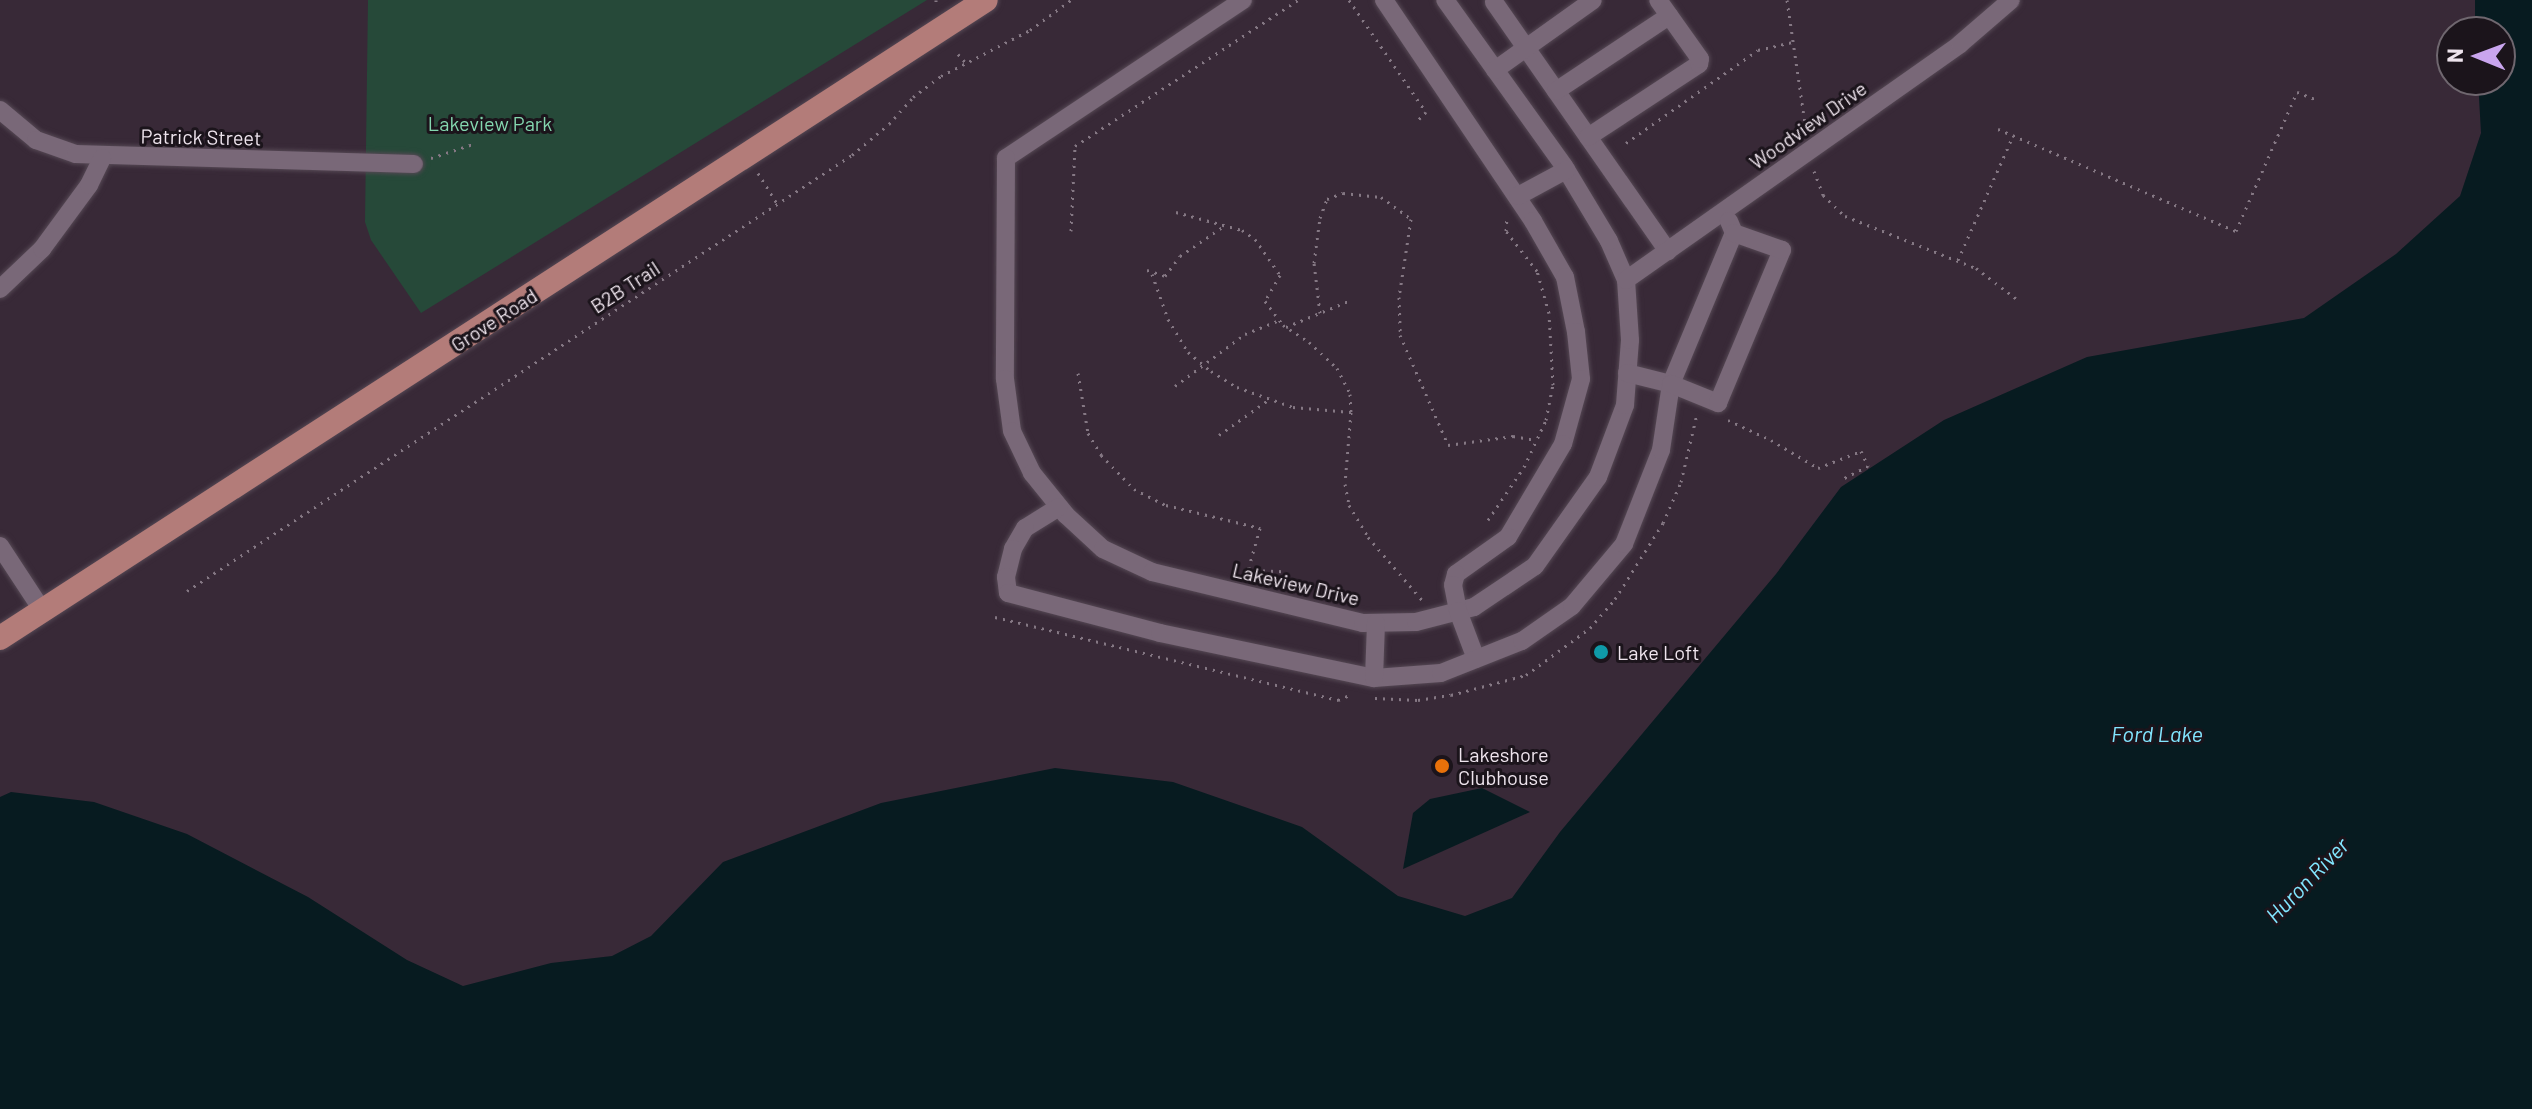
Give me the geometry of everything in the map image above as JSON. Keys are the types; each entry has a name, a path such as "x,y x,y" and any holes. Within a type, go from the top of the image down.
{"main road":[{"name":"Grove Road","path":"0,638 979,2"}],"street":[{"name":"Lakeview Drive","path":"1243,0 1006,158 1005,379 1012,431 1032,473 1059,507 1103,549 1152,572 1363,623 1416,622 1474,607 1535,566 1598,477 1625,405 1630,340 1626,280 1609,241 1566,170 1445,0"},
{"path":"1384,0 1517,194 1565,277 1581,379 1563,444 1532,502 1508,537 1456,574 1453,585 1458,611 1476,659"},
{"path":"1495,70 1593,0"},
{"path":"1588,137 1699,64 1700,59 1658,0"},
{"name":"Woodview Drive","path":"1626,280 1960,44 2011,0"},
{"path":"1494,2 1668,251"},
{"path":"1556,91 1669,16"},
{"name":"Patrick Street","path":"0,110 36,140 76,154 102,158 414,164"},
{"path":"0,289 42,249 89,185 102,158"},
{"path":"1517,194 1566,170"},
{"path":"1059,507 1025,528 1006,577 1008,593 1160,633 1374,678 1441,673 1522,641 1572,606 1624,544 1661,450 1671,384 1734,233 1725,211"},
{"path":"1627,373 1671,384 1718,403 1782,250 1734,233"},
{"path":"0,546 42,610"},
{"path":"1374,678 1376,623"}],"path":[{"name":"B2B Trail","path":"187,591 852,155 889,124 913,97 966,63 1030,30 1071,0"},
{"path":"1071,231 1075,146 1298,0"},
{"path":"1349,0 1426,112 1418,120"},
{"path":"1787,0 1807,138"},
{"path":"1626,143 1758,50 1792,42"},
{"path":"958,54 966,63"},
{"path":"1998,129 2236,231 2297,92 2315,99"},
{"path":"1958,260 2013,136"},
{"path":"414,164 473,144"},
{"path":"1814,171 1823,195 1845,216 1976,268 2018,300"},
{"path":"764,182 777,205"},
{"path":"1320,313 1314,263 1320,218 1327,199 1343,193 1381,197 1411,219 1399,297 1400,335 1448,445 1513,436 1536,440"},
{"path":"1488,520 1524,467 1546,420 1553,385 1549,313 1537,271 1506,231 1508,199 1517,194"},
{"path":"1176,212 1225,225 1255,239 1280,275 1265,301 1286,327 1309,342 1337,368 1350,394 1345,484 1349,505 1368,537 1438,617"},
{"path":"1147,270 1165,276 1180,256 1225,225"},
{"path":"1152,274 1168,319 1188,352 1205,365 1237,387 1269,399 1314,411 1351,412"},
{"path":"1286,327 1351,300"},
{"path":"1175,386 1245,334 1279,320"},
{"path":"1078,373 1088,433 1101,455 1134,489 1166,505 1260,528 1246,582"},
{"path":"1219,435 1269,399"},
{"path":"1247,570 1282,571"}],"green space":[{"name":"Lakeview Park","path":"368,0 927,0 421,313 371,240 365,222"}],"water":[{"name":"Ford Lake","path":"2475,0 2532,0 2532,1109 0,1109 0,797 11,792 94,802 187,834 308,897 407,960 463,986 551,963 612,956 651,936 723,862 881,803 1055,768 1173,782 1302,827 1398,896 1465,916 1512,898 1560,832 1776,574 1841,487 1944,420 2087,357 2304,318 2396,254 2460,196 2481,133 2479,96 2516,96 2516,16 2475,16"},
{"path":"1482,788 1530,812 1403,869 1413,813 1430,799"}],"place":[{"name":"Lake Loft","path":"1601,652"},
{"name":"Lakeshore Clubhouse","path":"1442,766"}],"water label":[{"name":"Huron River","path":"2307,880"}]}
